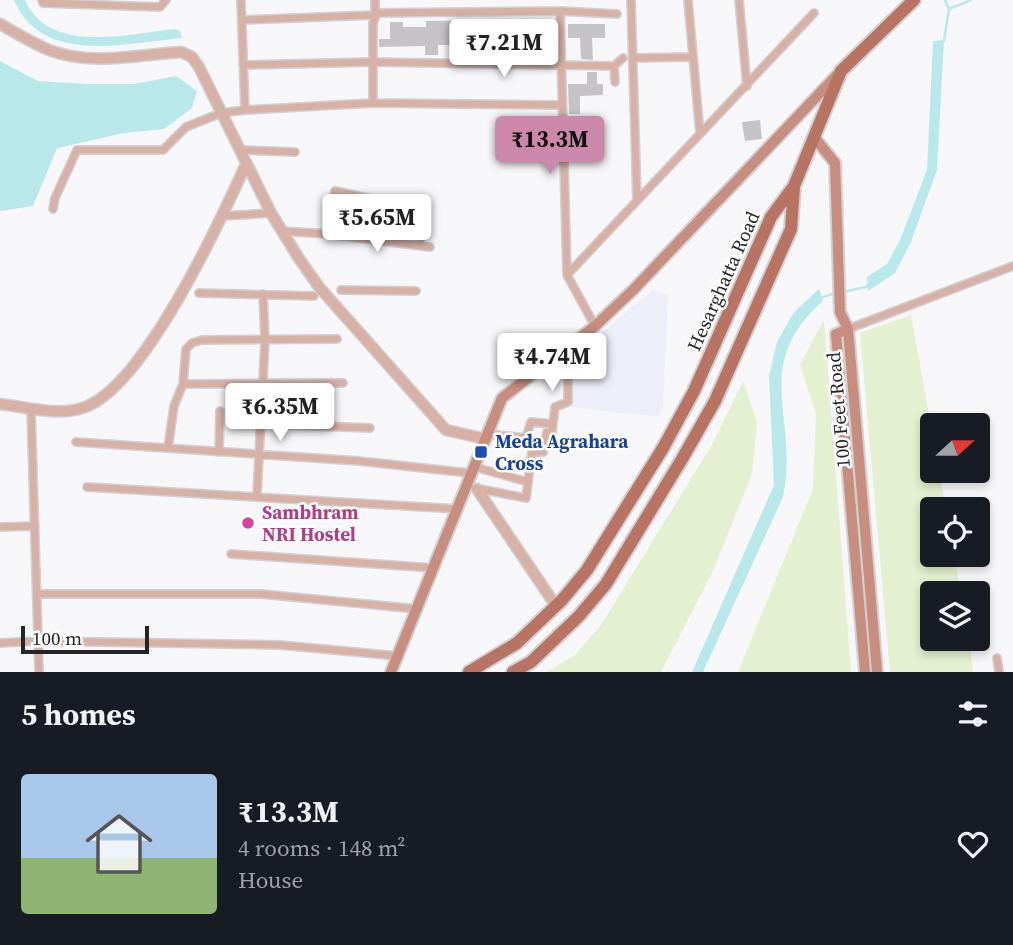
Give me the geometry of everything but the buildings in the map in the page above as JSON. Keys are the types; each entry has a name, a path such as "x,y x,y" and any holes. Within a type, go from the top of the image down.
{"main road":[{"name":"Hesarghatta Road","path":"391,672 458,509 472,488 473,471 502,397 595,326 635,288 841,71 914,0"},
{"path":"794,186 841,71"},
{"path":"814,137 835,163 840,312 848,329"},
{"name":"Hesarghatta Road","path":"469,672 517,643 556,606 587,570 663,448 694,391 771,217 794,186"},
{"name":"Hesarghatta Road","path":"513,672 531,662 579,616 606,584 682,459 715,401 791,229 794,186"},
{"name":"100 Feet Road","path":"865,672 836,334 848,329 877,672"}],"street":[{"path":"43,0 43,3 129,3 160,7 166,0"},
{"path":"241,0 245,110"},
{"path":"373,103 374,0"},
{"path":"631,0 637,201"},
{"path":"688,0 700,134"},
{"path":"739,0 747,86"},
{"path":"242,20 405,12 561,11 617,14"},
{"path":"561,11 560,66 567,275 595,326"},
{"path":"567,275 814,13"},
{"path":"0,24 37,45 72,56 101,58 185,53 197,64 281,231 319,287 446,430 487,437 526,438 530,422 553,424"},
{"path":"633,58 693,57"},
{"path":"243,65 372,62 560,66 614,65 623,58"},
{"path":"614,65 614,82"},
{"path":"53,209 55,198 77,150 163,150 186,127 221,113 373,103 561,105"},
{"path":"240,150 295,152"},
{"path":"0,404 67,412 97,402 118,386 178,300 223,216 246,164"},
{"path":"328,234 337,181"},
{"path":"335,191 408,207 418,213 420,246"},
{"path":"223,216 271,213"},
{"path":"281,231 430,247"},
{"path":"848,329 1013,266"},
{"path":"341,290 416,291"},
{"path":"199,293 314,296"},
{"path":"257,495 265,341 264,294"},
{"path":"168,448 174,406 183,384 186,349 192,343 202,340 337,339"},
{"path":"472,488 526,498 532,452 542,452 547,432 552,433 555,407 568,402 568,345"},
{"path":"183,384 343,383"},
{"path":"31,408 39,672"},
{"path":"219,452 220,411"},
{"path":"262,424 370,428"},
{"path":"76,442 408,466 469,473 473,471 528,482"},
{"path":"87,487 458,509"},
{"path":"472,488 556,606"},
{"path":"0,527 35,526"},
{"path":"231,554 434,568"},
{"path":"37,594 261,594 418,609"},
{"path":"0,643 38,641 279,645 398,656"},
{"path":"997,658 999,672"}],"shaded area":[{"path":"653,290 668,296 663,409 658,417 571,407 573,357"}],"green space":[{"path":"911,315 929,413 920,413 920,483 941,483 944,497 920,497 920,567 956,567 959,581 920,581 920,651 970,651 973,672 890,672 860,333"},
{"path":"824,319 851,672 738,672 813,489 816,414 800,365"},
{"path":"743,381 757,422 752,474 712,573 661,672 547,672 575,655 601,625 713,443"}],"water":[{"path":"14,0 25,0 36,17 52,28 71,35 113,37 174,29 180,31 182,38 112,46 65,42 44,34 27,21"},
{"path":"944,40 937,170 911,242 895,273 868,291 867,277 887,264 900,240 927,170 933,41"},
{"path":"0,61 38,81 134,84 176,76 197,91 192,108 164,129 124,133 57,148 33,206 0,211"},
{"path":"819,289 823,301 801,325 788,348 782,371 787,469 783,497 703,672 692,672 774,485 769,376 777,342 794,312"}],"waterway":[{"path":"944,41 949,9 945,0"},
{"path":"949,9 971,0"},
{"path":"843,292 869,284"},
{"path":"819,298 836,293"}],"place":[{"name":"Meda Agrahara Cross","path":"481,452"},
{"name":"Sambhram NRI Hostel","path":"248,523"}]}
